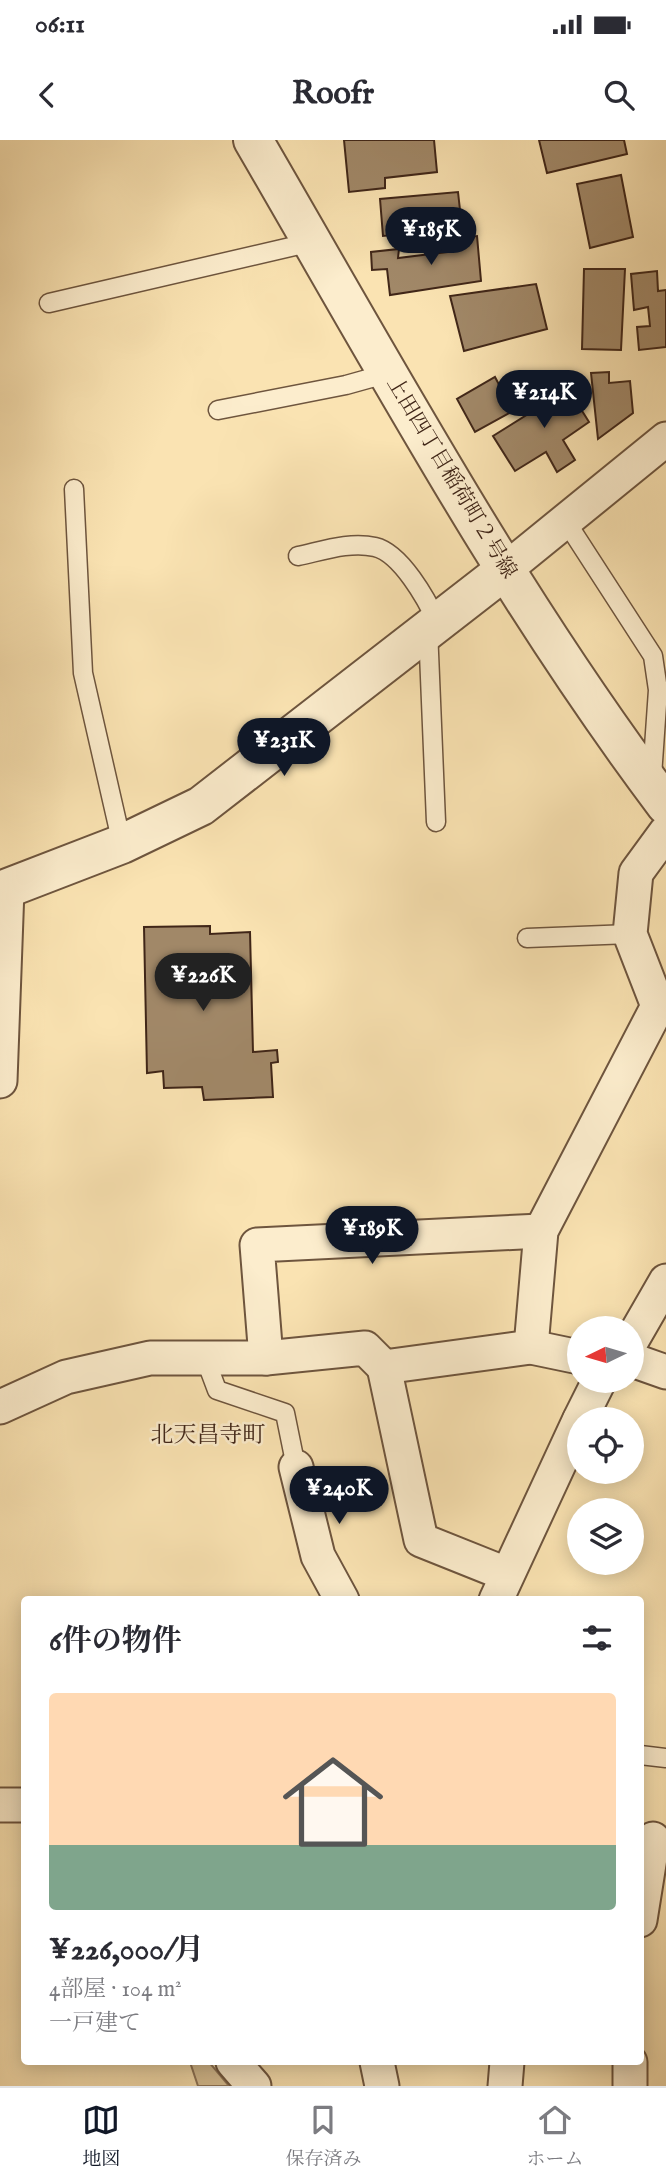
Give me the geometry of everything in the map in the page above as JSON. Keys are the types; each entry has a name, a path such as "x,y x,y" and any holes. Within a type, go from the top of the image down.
{"street":[{"name":"上田四丁目稲荷町２号線","path":"253,140 505,570 604,722 659,796"},
{"path":"0,1081 4,890 122,844 201,806 505,570 666,439"},
{"path":"531,1347 541,1231 658,1006 630,934 636,873 666,832"},
{"path":"266,1358 257,1245 541,1231"},
{"path":"644,1319 666,1281"},
{"path":"384,1367 531,1347 567,1354"},
{"path":"0,1408 66,1377 150,1358 266,1358 365,1348 384,1367 421,1540 501,1587 567,1447"},
{"path":"644,1364 666,1372"},
{"path":"296,1467 318,1556 340,1596"},
{"path":"0,1805 21,1805"},
{"path":"644,1895 653,1839"},
{"path":"236,2065 254,2086"},
{"path":"378,2065 382,2086"},
{"path":"505,2086 507,2065"},
{"path":"630,2065 630,2086"}],"lane":[{"path":"49,303 312,242"},
{"path":"218,410 346,385 389,373"},
{"path":"74,489 83,673 122,844"},
{"path":"565,520 653,656 658,690 659,796"},
{"path":"298,556 353,546 377,547 395,561 423,593 433,626 436,822"},
{"path":"527,938 630,934"},
{"path":"205,1358 217,1390 285,1413 296,1467"},
{"path":"644,1755 666,1758"}],"shaded area":[{"path":"191,2065 212,2065 229,2086 198,2086"}],"building":[{"path":"344,140 434,140 437,172 385,178 385,188 349,192"},
{"path":"539,140 624,140 627,154 547,173"},
{"path":"621,175 633,237 590,248 577,184"},
{"path":"458,192 462,228 383,236 380,199"},
{"path":"477,236 481,281 390,295 387,269 372,270 371,252 399,249 398,258 447,252 446,240"},
{"path":"584,269 625,269 621,350 582,349"},
{"path":"657,271 658,291 666,290 666,347 639,350 637,327 650,326 648,307 634,310 631,274"},
{"path":"536,284 547,329 464,351 450,296"},
{"path":"609,372 609,383 630,381 633,413 598,439 591,373"},
{"path":"495,377 513,411 475,432 457,399"},
{"path":"562,379 589,422 563,440 575,460 557,472 546,452 515,471 493,436 544,404 540,394"},
{"path":"210,926 210,934 250,932 253,1052 277,1050 278,1062 271,1063 273,1097 204,1100 202,1087 164,1088 163,1071 147,1073 144,927"}],"district":[{"name":"北天昌寺町","path":"208,1435"}]}
